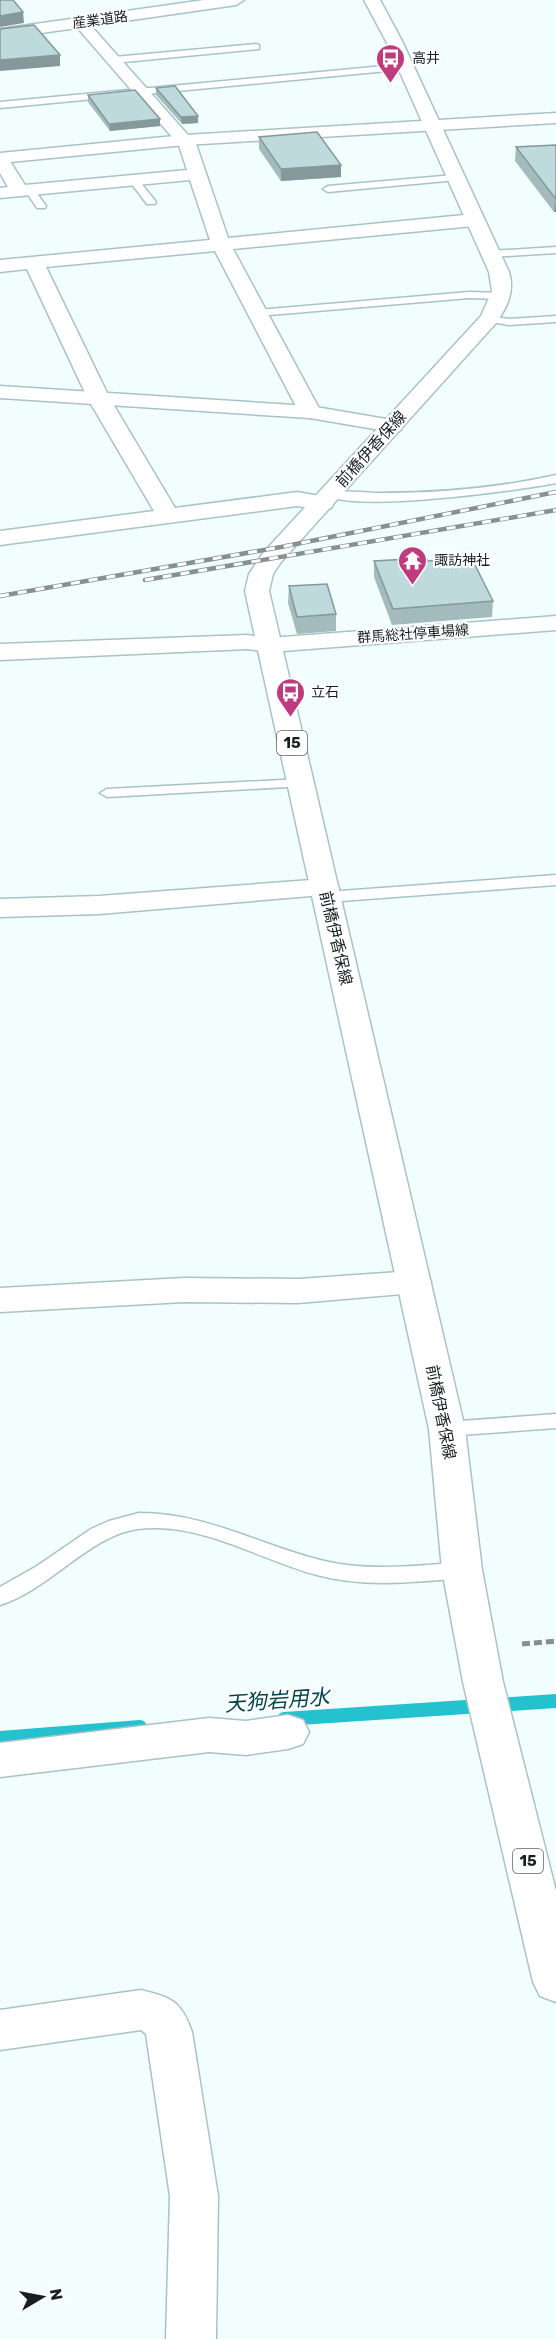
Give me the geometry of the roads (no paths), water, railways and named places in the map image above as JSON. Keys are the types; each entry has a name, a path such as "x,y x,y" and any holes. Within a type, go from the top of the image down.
{"street":[{"name":"産業道路","path":"0,34 202,2 236,0"},
{"path":"372,0 502,280 502,296"},
{"path":"67,8 185,140 221,244 310,412"},
{"path":"0,159 185,140 556,118"},
{"path":"0,159 25,190"},
{"path":"0,193 197,174"},
{"path":"0,266 474,220"},
{"path":"34,263 99,399 168,516"},
{"name":"前橋伊香保線","path":"502,296 489,319 271,558 258,582 257,591 447,1429 462,1570 483,1682 556,1982"},
{"path":"0,392 310,412 392,426"},
{"path":"0,538 297,499 327,498"},
{"name":"群馬総社停車場線","path":"0,652 248,642 270,645 556,623"},
{"path":"0,908 99,905 326,892"},
{"path":"0,1300 184,1290 298,1291 414,1282"},
{"path":"0,1760 209,1735 246,1738 288,1732"},
{"path":"0,2030 141,2010 153,2013 165,2020 170,2032 194,2196 191,2339"}],"lane":[{"path":"114,60 256,47"},
{"path":"0,105 405,67"},
{"path":"328,189 454,178"},
{"path":"133,179 151,202"},
{"path":"25,190 41,206"},
{"path":"490,254 556,250"},
{"path":"258,313 469,295 502,296"},
{"path":"489,319 509,322 556,319"},
{"path":"327,498 431,496 478,492 556,479"},
{"path":"107,793 301,783"},
{"path":"326,892 556,880"},
{"path":"447,1429 556,1421"},
{"path":"0,1597 44,1573 90,1539 117,1525 147,1521 182,1524 267,1548 318,1567 355,1574 415,1574 462,1570"}],"waterway":[{"name":"天狗岩用水","path":"496,1705 556,1701"},
{"name":"天狗岩用水","path":"284,1719 481,1706"},
{"name":"天狗岩用水","path":"0,1738 140,1727"}],"railway":[{"path":"0,596 281,547 556,492"},
{"path":"145,580 556,510"}],"place":[{"name":"高井","path":"391,84"},
{"name":"諏訪神社","path":"413,586"},
{"name":"立石","path":"290,718"}]}
